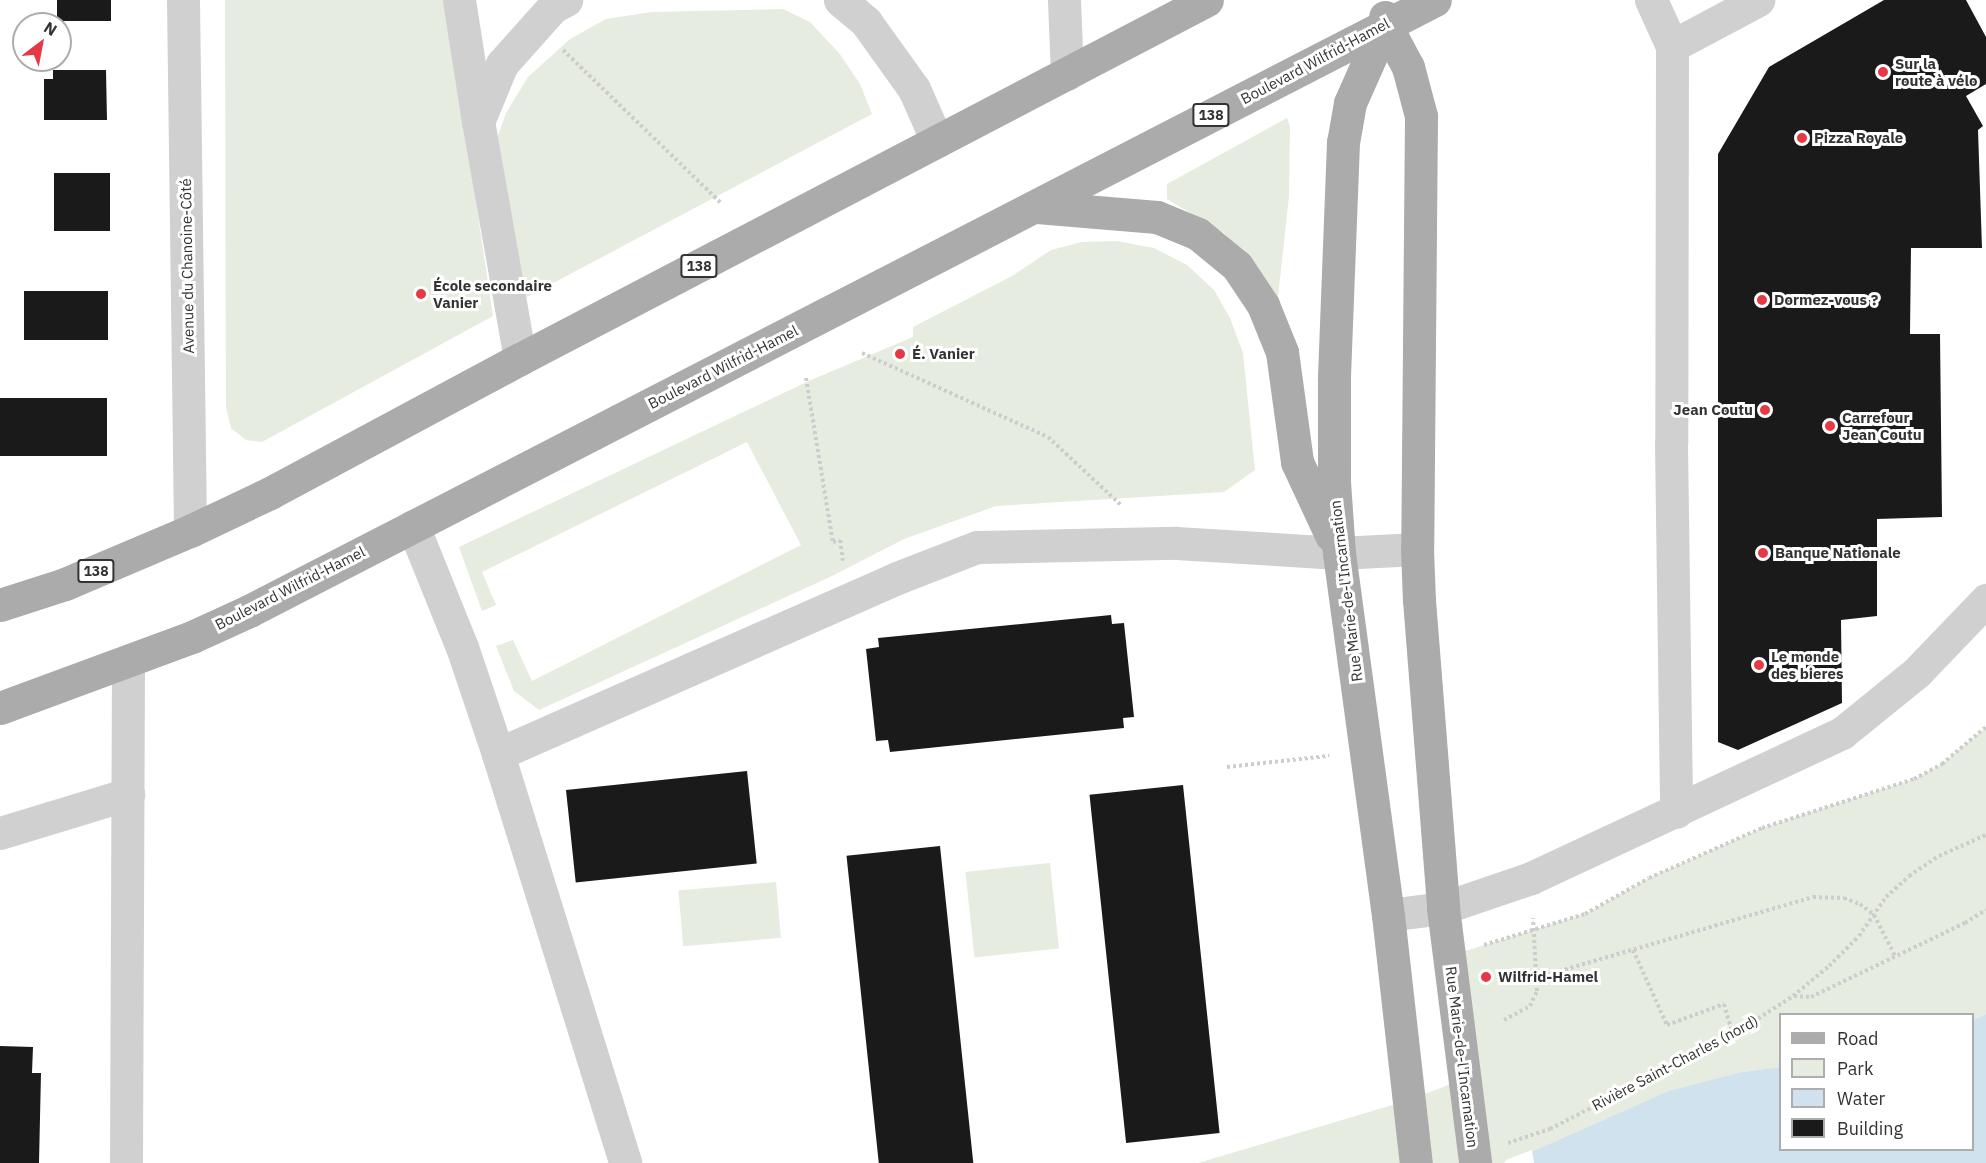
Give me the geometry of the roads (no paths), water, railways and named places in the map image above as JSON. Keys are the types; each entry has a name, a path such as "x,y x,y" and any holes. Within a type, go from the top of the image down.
{"main road":[{"name":"138","path":"0,605 65,584 190,531 270,493 520,359 1207,0"},
{"name":"Boulevard Wilfrid-Hamel","path":"0,708 128,662 192,637 249,611 1037,207 1385,12 1435,0"},
{"name":"Rue Marie-de-l'Incarnation","path":"1385,12 1408,68 1421,116 1417,549 1443,908 1474,1154"},
{"name":"Rue Marie-de-l'Incarnation","path":"1385,12 1350,103 1343,142 1334,391 1334,482 1339,553 1388,915 1416,1163"},
{"path":"1037,207 1157,217 1198,234 1237,266 1263,305 1282,352 1297,462 1339,553"}],"street":[{"name":"Avenue du Chanoine-Côté","path":"183,0 190,531"},
{"path":"459,0 520,359"},
{"path":"478,122 502,64 553,7 566,0"},
{"path":"840,0 866,22 914,89 937,141"},
{"path":"1064,0 1067,74"},
{"path":"1651,0 1672,46 1671,443 1676,812"},
{"path":"1672,46 1758,0"},
{"path":"413,526 462,647 498,754 624,1163"},
{"path":"498,754 897,578 977,547 1162,544 1339,553 1417,549"},
{"path":"1388,915 1443,908 1531,878 1842,733 1917,672 1986,600"},
{"path":"126,1163 128,662"},
{"path":"0,833 128,794"}],"water":[{"path":"1986,1014 1986,1163 1507,1163 1669,1091 1742,1072 1779,1067 1779,1151 1974,1151 1974,1020"}],"place":[{"name":"Sur la route à vélo","path":"1883,72"},
{"name":"Pizza Royale","path":"1802,138"},
{"name":"École secondaire Vanier","path":"421,294"},
{"name":"Dormez-vous ?","path":"1762,300"},
{"name":"É. Vanier","path":"900,354"},
{"name":"Jean Coutu","path":"1765,410"},
{"name":"Carrefour Jean Coutu","path":"1830,426"},
{"name":"Banque Nationale","path":"1763,553"},
{"name":"Le monde des bieres","path":"1759,665"},
{"name":"Wilfrid-Hamel","path":"1486,977"}]}
